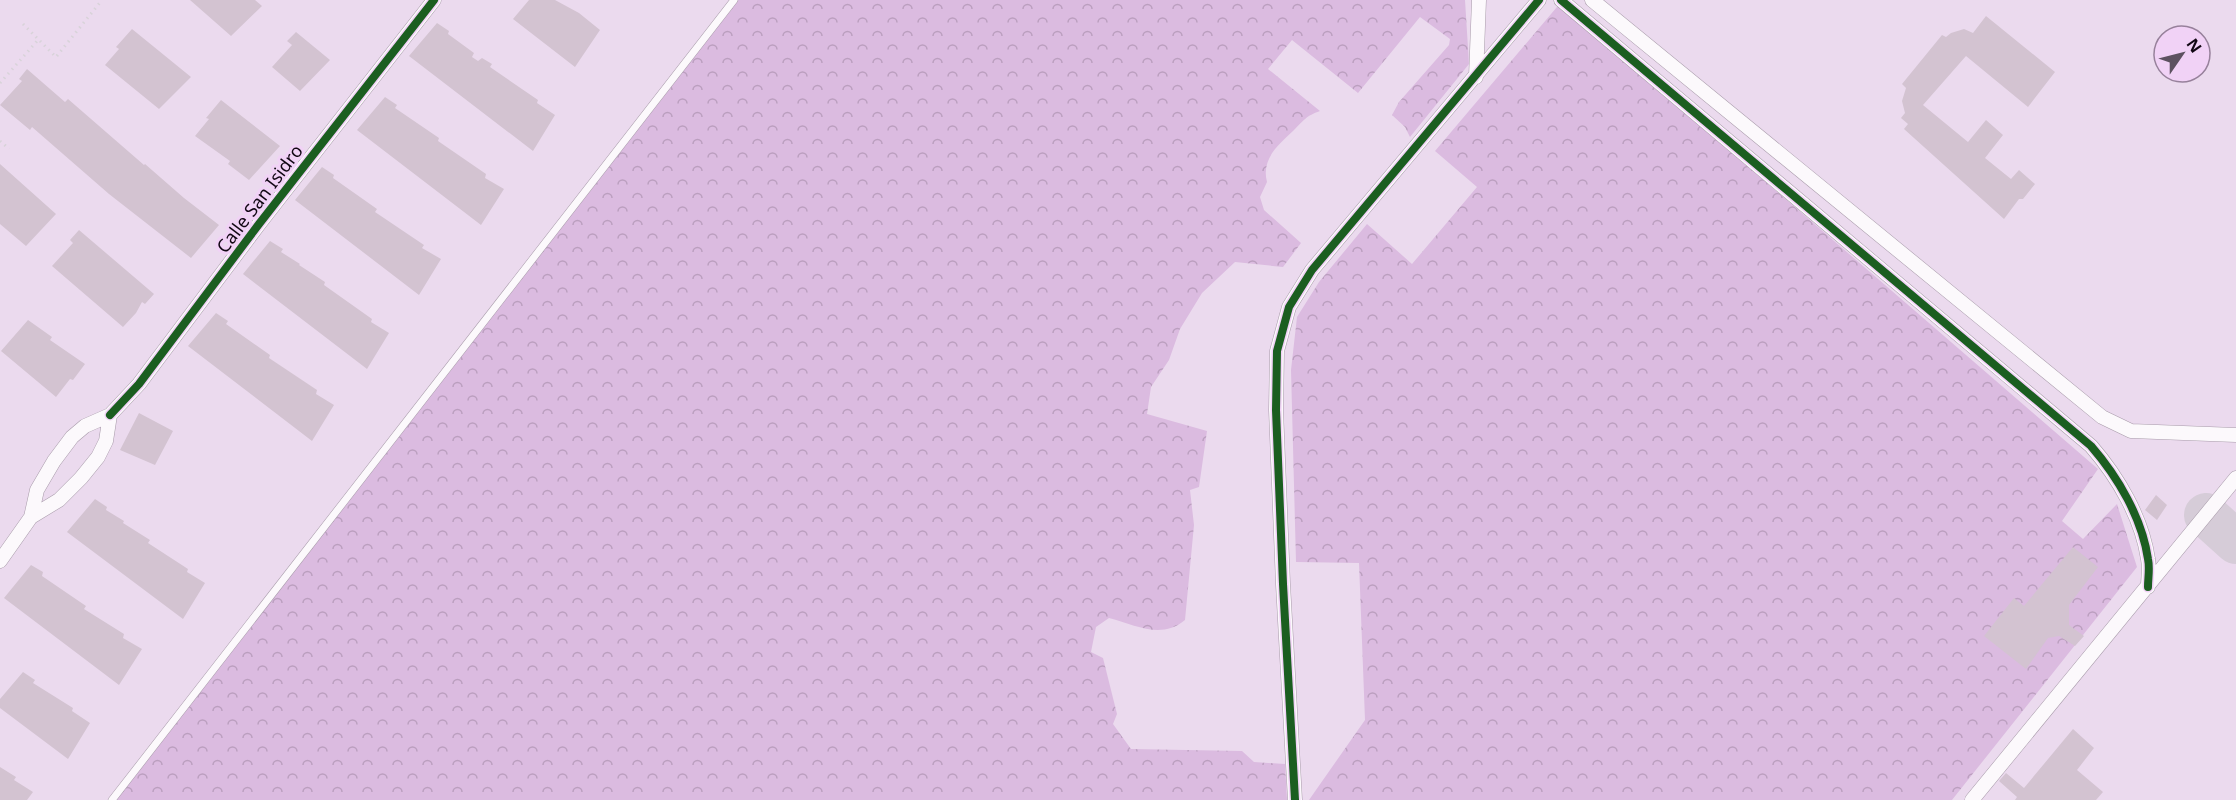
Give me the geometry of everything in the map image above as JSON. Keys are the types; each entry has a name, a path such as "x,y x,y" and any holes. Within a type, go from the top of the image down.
{"street":[{"name":"Calle San Isidro","path":"0,561 31,517 37,490 72,437 85,426 110,415 139,384 259,224 434,0"},
{"path":"1476,77 1479,0"},
{"path":"1295,800 1276,410 1277,351 1282,328 1289,307 1312,270 1539,0"},
{"path":"1561,0 2091,446 2118,484 2142,531 2149,561 2148,587"},
{"path":"1592,0 2102,417 2131,431 2236,435"},
{"name":"Calle San Isidro","path":"31,517 59,500 98,457 106,441 110,415"},
{"path":"1972,800 2236,478"}],"lane":[{"path":"112,800 735,0"}],"path":[{"path":"23,24 56,57 102,0"},
{"path":"0,83 38,40"},
{"path":"0,141 9,149"}],"green space":[{"path":"736,0 1465,0 1469,64 1410,137 1405,127 1392,115 1399,102 1449,45 1450,39 1420,17 1358,93 1292,40 1268,69 1320,111 1306,119 1272,153 1266,166 1267,182 1260,197 1264,210 1301,243 1283,267 1235,262 1202,293 1180,329 1169,360 1151,387 1147,414 1207,431 1199,487 1190,490 1194,525 1185,620 1176,626 1158,630 1109,618 1096,627 1091,652 1103,658 1117,714 1113,724 1131,749 1242,751 1254,762 1285,764 1287,800 112,800"},
{"path":"1562,1 1730,151 2098,469 2062,521 2083,539 2117,504 2137,567 1952,800 1309,800 1365,720 1359,563 1296,562 1291,370 1297,317 1319,282 1367,224 1412,264 1477,187 1435,151"}],"building":[{"path":"190,0 255,0 262,6 231,36"},
{"path":"529,0 555,0 579,13 600,30 575,67 513,19"},
{"path":"1986,16 2055,72 2028,107 1966,56 1923,105 1968,142 1986,120 2003,135 1985,158 2011,179 2019,170 2035,184 2023,199 2019,199 2004,219 1904,129 1908,124 1901,118 1905,113 1902,101 1906,88 1902,84 1942,35 1946,37 1964,29 1973,33"},
{"path":"437,23 474,53 472,57 478,61 482,58 492,64 490,67 538,100 537,103 555,115 533,151 409,56"},
{"path":"132,29 191,77 159,109 105,65 119,49 116,47"},
{"path":"296,32 330,60 300,91 272,67 292,45 287,41"},
{"path":"27,69 65,102 68,99 144,165 219,225 191,258 109,194 32,127 30,130 0,105 22,81 19,79"},
{"path":"385,97 397,105 395,108 439,138 438,141 486,174 485,178 504,189 481,225 357,130"},
{"path":"221,100 280,146 249,180 228,164 230,161 195,136"},
{"path":"0,164 56,214 26,246 0,224"},
{"path":"322,167 334,175 333,178 377,209 375,212 424,245 422,248 441,259 419,295 295,200"},
{"path":"79,230 154,294 145,304 142,302 136,313 123,327 52,266 73,243 70,240"},
{"path":"270,241 283,249 281,252 325,282 324,285 372,319 371,322 389,333 367,369 243,274"},
{"path":"216,313 228,321 226,324 270,355 269,358 317,390 316,394 334,405 312,441 188,346"},
{"path":"28,320 52,337 50,340 85,364 56,397 1,351"},
{"path":"139,413 173,431 155,465 120,450"},
{"path":"2156,495 2167,505 2157,520 2145,510"},
{"path":"95,499 107,507 106,510 124,521 123,523 150,540 148,543 205,583 183,619 67,532"},
{"path":"2073,547 2098,567 2069,605 2069,625 2084,636 2075,646 2059,636 2048,638 2026,669 1984,636 2014,598 2024,606"},
{"path":"31,565 43,572 42,576 86,606 84,609 124,634 123,638 142,649 119,685 4,598"},
{"path":"23,672 35,680 33,683 73,708 72,711 90,723 68,759 0,708 0,699"},
{"path":"2073,729 2094,748 2077,770 2103,792 2096,800 2015,800 2017,797 1999,781 2006,773 2024,788"},
{"path":"0,767 16,777 14,780 33,792 27,800 0,800"}],"taxiway":[{"path":"2206,515 2236,542"}],"cycle path":[{"path":"110,415 139,384 259,224 434,0"},
{"path":"1295,800 1276,410 1277,351 1289,307 1312,270 1539,0"},
{"path":"1561,0 2091,446 2119,485 2134,513 2148,559 2148,587"}]}
